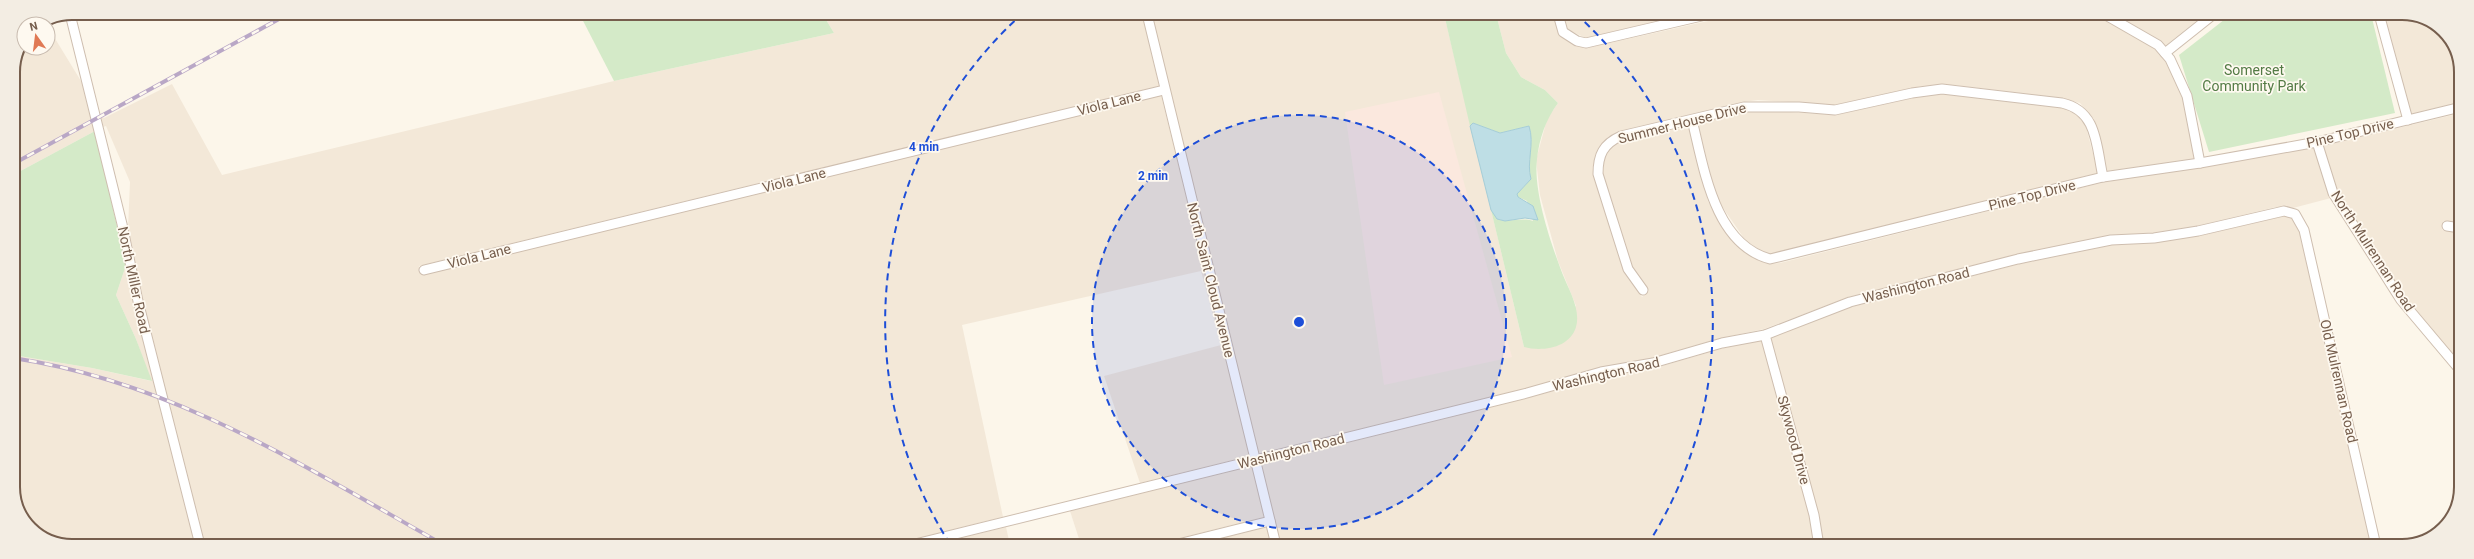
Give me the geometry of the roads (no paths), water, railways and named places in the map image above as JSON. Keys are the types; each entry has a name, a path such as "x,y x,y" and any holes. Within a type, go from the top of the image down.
{"street":[{"name":"North Miller Road","path":"71,20 122,224 138,301 198,539"},
{"name":"North Saint Cloud Avenue","path":"1148,20 1164,90 1274,539"},
{"path":"1560,20 1563,32 1577,41 1586,43 1671,20"},
{"path":"2114,20 2158,45 2170,59 2187,96 2200,163"},
{"path":"2165,53 2206,20"},
{"path":"2381,20 2408,120"},
{"name":"Summer House Drive","path":"1643,290 1628,269 1598,174 1598,162 1606,145 1621,136 1692,120 1734,108 1758,105 1835,110 1912,93 1942,89 2062,103 2078,108 2089,121 2104,177"},
{"name":"Viola Lane","path":"424,270 1164,90"},
{"name":"Pine Top Drive","path":"1692,120 1712,200 1743,245 1761,256 1770,259 2104,177 2200,163 2317,142 2454,109"},
{"name":"North Mulrennan Road","path":"2317,142 2333,193 2401,300 2454,363"},
{"name":"Washington Road","path":"935,539 1527,393 1601,372 1653,363 1722,343 1765,334 1850,302 2018,259 2111,240 2154,238 2198,231 2277,212 2290,212 2298,218"},
{"name":"Old Mulrennan Road","path":"2298,218 2306,237 2374,539"},
{"path":"2447,226 2454,227"},
{"name":"Skywood Drive","path":"1765,334 1814,515 1818,539"},
{"path":"1198,539 1270,521"}],"water":[{"path":"1473,123 1500,133 1529,126 1531,133 1529,166 1531,179 1517,194 1518,197 1533,206 1538,220 1525,218 1505,221 1497,219 1491,210 1470,126"}],"railway":[{"path":"20,160 277,20"},
{"path":"20,359 72,370 129,386 183,407 237,431 289,458 434,539"}],"park label":[{"name":"Somerset Community Park","path":"2254,78"}]}
